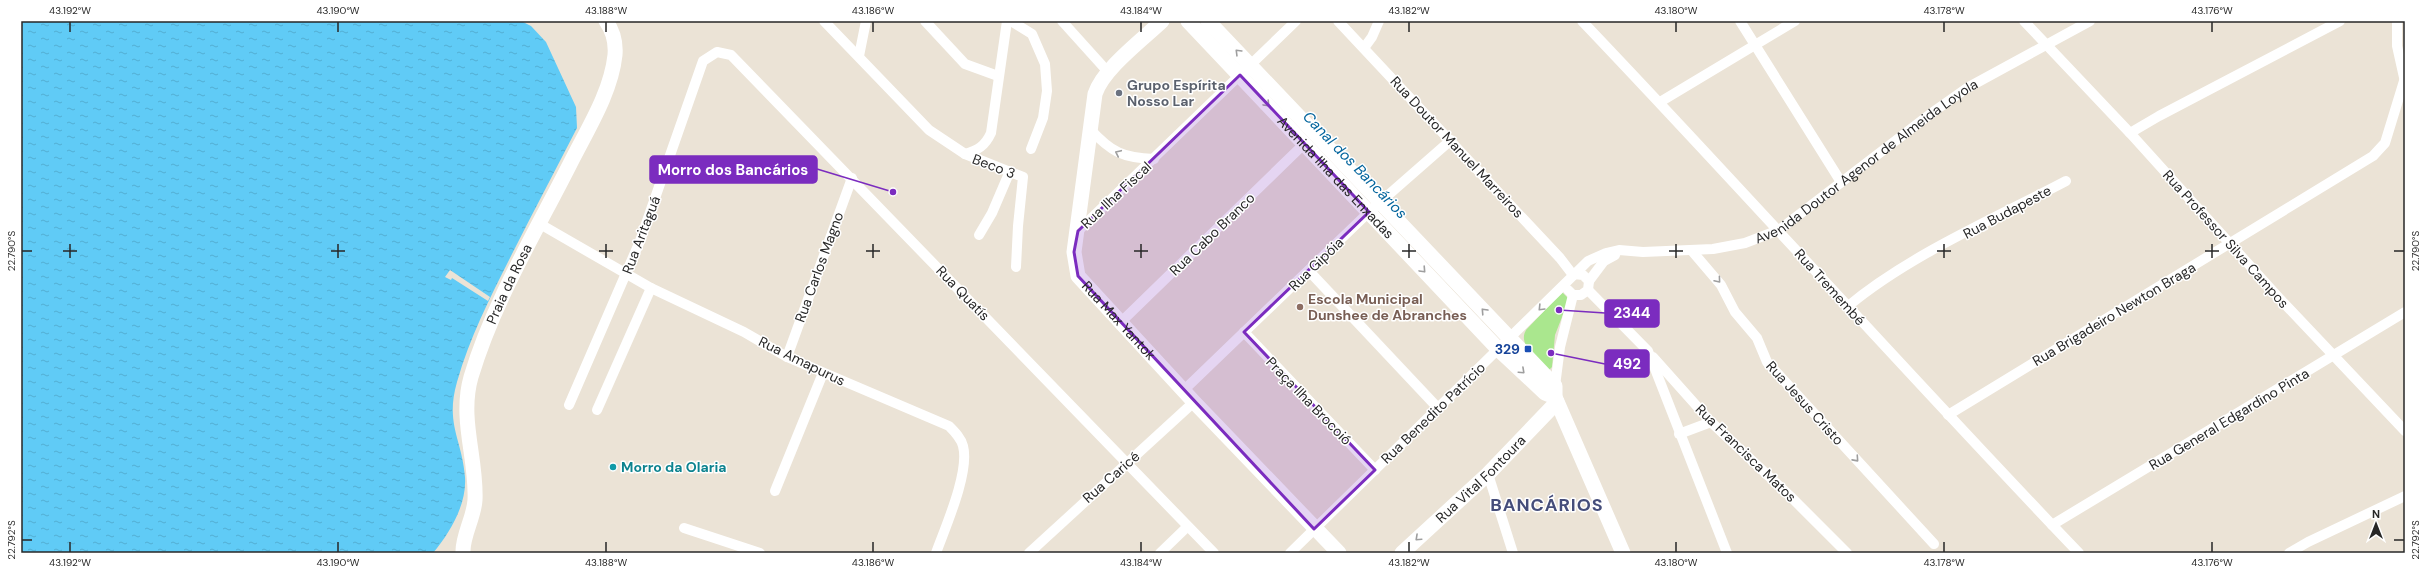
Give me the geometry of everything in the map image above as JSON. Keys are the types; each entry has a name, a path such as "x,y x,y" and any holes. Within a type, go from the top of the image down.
{"street":[{"name":"Beco 3","path":"824,21 929,130 965,154 1024,177 1018,226 1016,267"},
{"path":"859,56 866,21"},
{"path":"925,21 965,64 998,76"},
{"path":"965,154 976,151 986,144 991,133 1007,21"},
{"path":"1011,21 1032,34 1045,64 1047,91 1043,118 1031,149"},
{"path":"1062,21 1108,72"},
{"name":"Rua Max Yantok","path":"1162,21 1108,72 1099,83 1095,94 1074,259 1078,276 1194,402 1338,553"},
{"name":"Avenida Ilha das Enxadas","path":"1188,21 1245,70 1375,207 1510,339 1553,395"},
{"name":"Avenida Ilha das Enxadas","path":"1208,21 1304,144 1375,207 1498,349 1553,395"},
{"name":"Rua Ilha Fiscal","path":"1078,231 1296,21"},
{"name":"Rua Doutor Manuel Marreiros","path":"1338,21 1560,258 1572,276"},
{"path":"1364,48 1372,37 1379,21"},
{"name":"Rua Tremembé","path":"1582,21 1660,102 1779,230 1847,307 2079,553"},
{"path":"1740,21 1841,182"},
{"path":"1660,102 1795,21"},
{"name":"Rua Professor Silva Campos","path":"2024,21 2049,45 2333,356 2405,431"},
{"name":"Avenida Doutor Agenor de Almeida Loyola","path":"1572,276 1588,261 1619,250 1692,251 1745,243 1779,230 1968,88 2049,45 2090,21"},
{"path":"2130,133 2159,116 2340,21"},
{"path":"2397,21 2401,43 2404,82"},
{"name":"Praia da Rosa","path":"461,551 470,526 475,500 474,467 467,428 466,401 471,377 497,309 596,113 609,79 615,56 608,25"},
{"name":"Rua Quatís","path":"704,61 717,52 731,55 852,178 1187,527 1214,553"},
{"name":"Rua Aritaguá","path":"569,405 640,241 704,61"},
{"name":"Rua Brigadeiro Newton Braga","path":"1948,414 2373,156 2385,143 2404,82"},
{"name":"Rua Ilha Fiscal","path":"1090,129 1103,144 1116,153 1133,158 1154,159"},
{"name":"Rua Gipóia","path":"1184,390 1375,207 1451,140"},
{"name":"Rua Cabo Branco","path":"1120,323 1304,144"},
{"path":"979,235 992,213 1010,171"},
{"name":"Rua Carlos Magno","path":"787,357 852,178"},
{"name":"Rua Budapeste","path":"1847,307 1871,287 1925,255 2066,181"},
{"name":"Rua Amapurus","path":"540,224 651,288 744,332 787,357 949,426 958,435 963,447 964,462 951,514 936,553"},
{"name":"Avenida Doutor Agenor de Almeida Loyola","path":"1588,286 1604,260 1628,251"},
{"name":"Rua Jesus Cristo","path":"1692,251 1721,285 1735,312 1757,338 1767,362 1934,544"},
{"path":"1308,271 1437,407"},
{"path":"1588,286 1581,295 1573,295 1567,288 1572,276 1583,275 1588,286 1648,351 1726,553"},
{"name":"Rua Benedito Patrício","path":"1290,553 1437,407 1510,339 1572,276"},
{"path":"597,410 651,288"},
{"path":"1573,295 1560,346 1553,395 1619,551"},
{"name":"Rua General Edgardino Pinta","path":"2052,525 2405,312"},
{"name":"Praça Ilha Brocoió","path":"1244,332 1375,470"},
{"name":"Rua Francisca Matos","path":"1648,351 1711,422 1792,498 1847,553"},
{"path":"775,491 823,373"},
{"name":"Rua Vital Fontoura","path":"1402,553 1488,474 1553,395"},
{"name":"Rua Caricé","path":"1028,553 1061,521 1128,464 1194,402"},
{"path":"1679,434 1711,422"},
{"path":"1488,474 1513,553"},
{"path":"2289,553 2308,542 2405,496"},
{"path":"1160,553 1187,527"},
{"path":"684,528 760,553"}],"highlighted area":[{"path":"1240,75 1369,212 1244,332 1375,470 1314,529 1078,276 1074,252 1078,231"}],"green space":[{"path":"1562,292 1569,299 1555,335 1552,367 1549,370 1530,352 1524,341 1524,336 1526,330"}],"water":[{"path":"21,21 521,21 531,26 546,42 576,107 577,128 489,299 462,365 454,397 453,420 461,452 465,487 456,518 433,553 21,553"}],"pier":[{"path":"450,270 490,297 488,301 452,278 451,280 445,277"}],"place":[{"name":"Grupo Espírita Nosso Lar","path":"1119,93"},
{"name":"Morro dos Bancários","path":"893,192"},
{"name":"Escola Municipal Dunshee de Abranches","path":"1300,307"},
{"name":"2344","path":"1559,310"},
{"name":"329","path":"1528,349"},
{"name":"492","path":"1551,353"},
{"name":"Morro da Olaria","path":"613,467"}],"district":[{"name":"BANCÁRIOS","path":"1547,505"}],"water label":[{"name":"Canal dos Bancários","path":"1355,165"}]}
